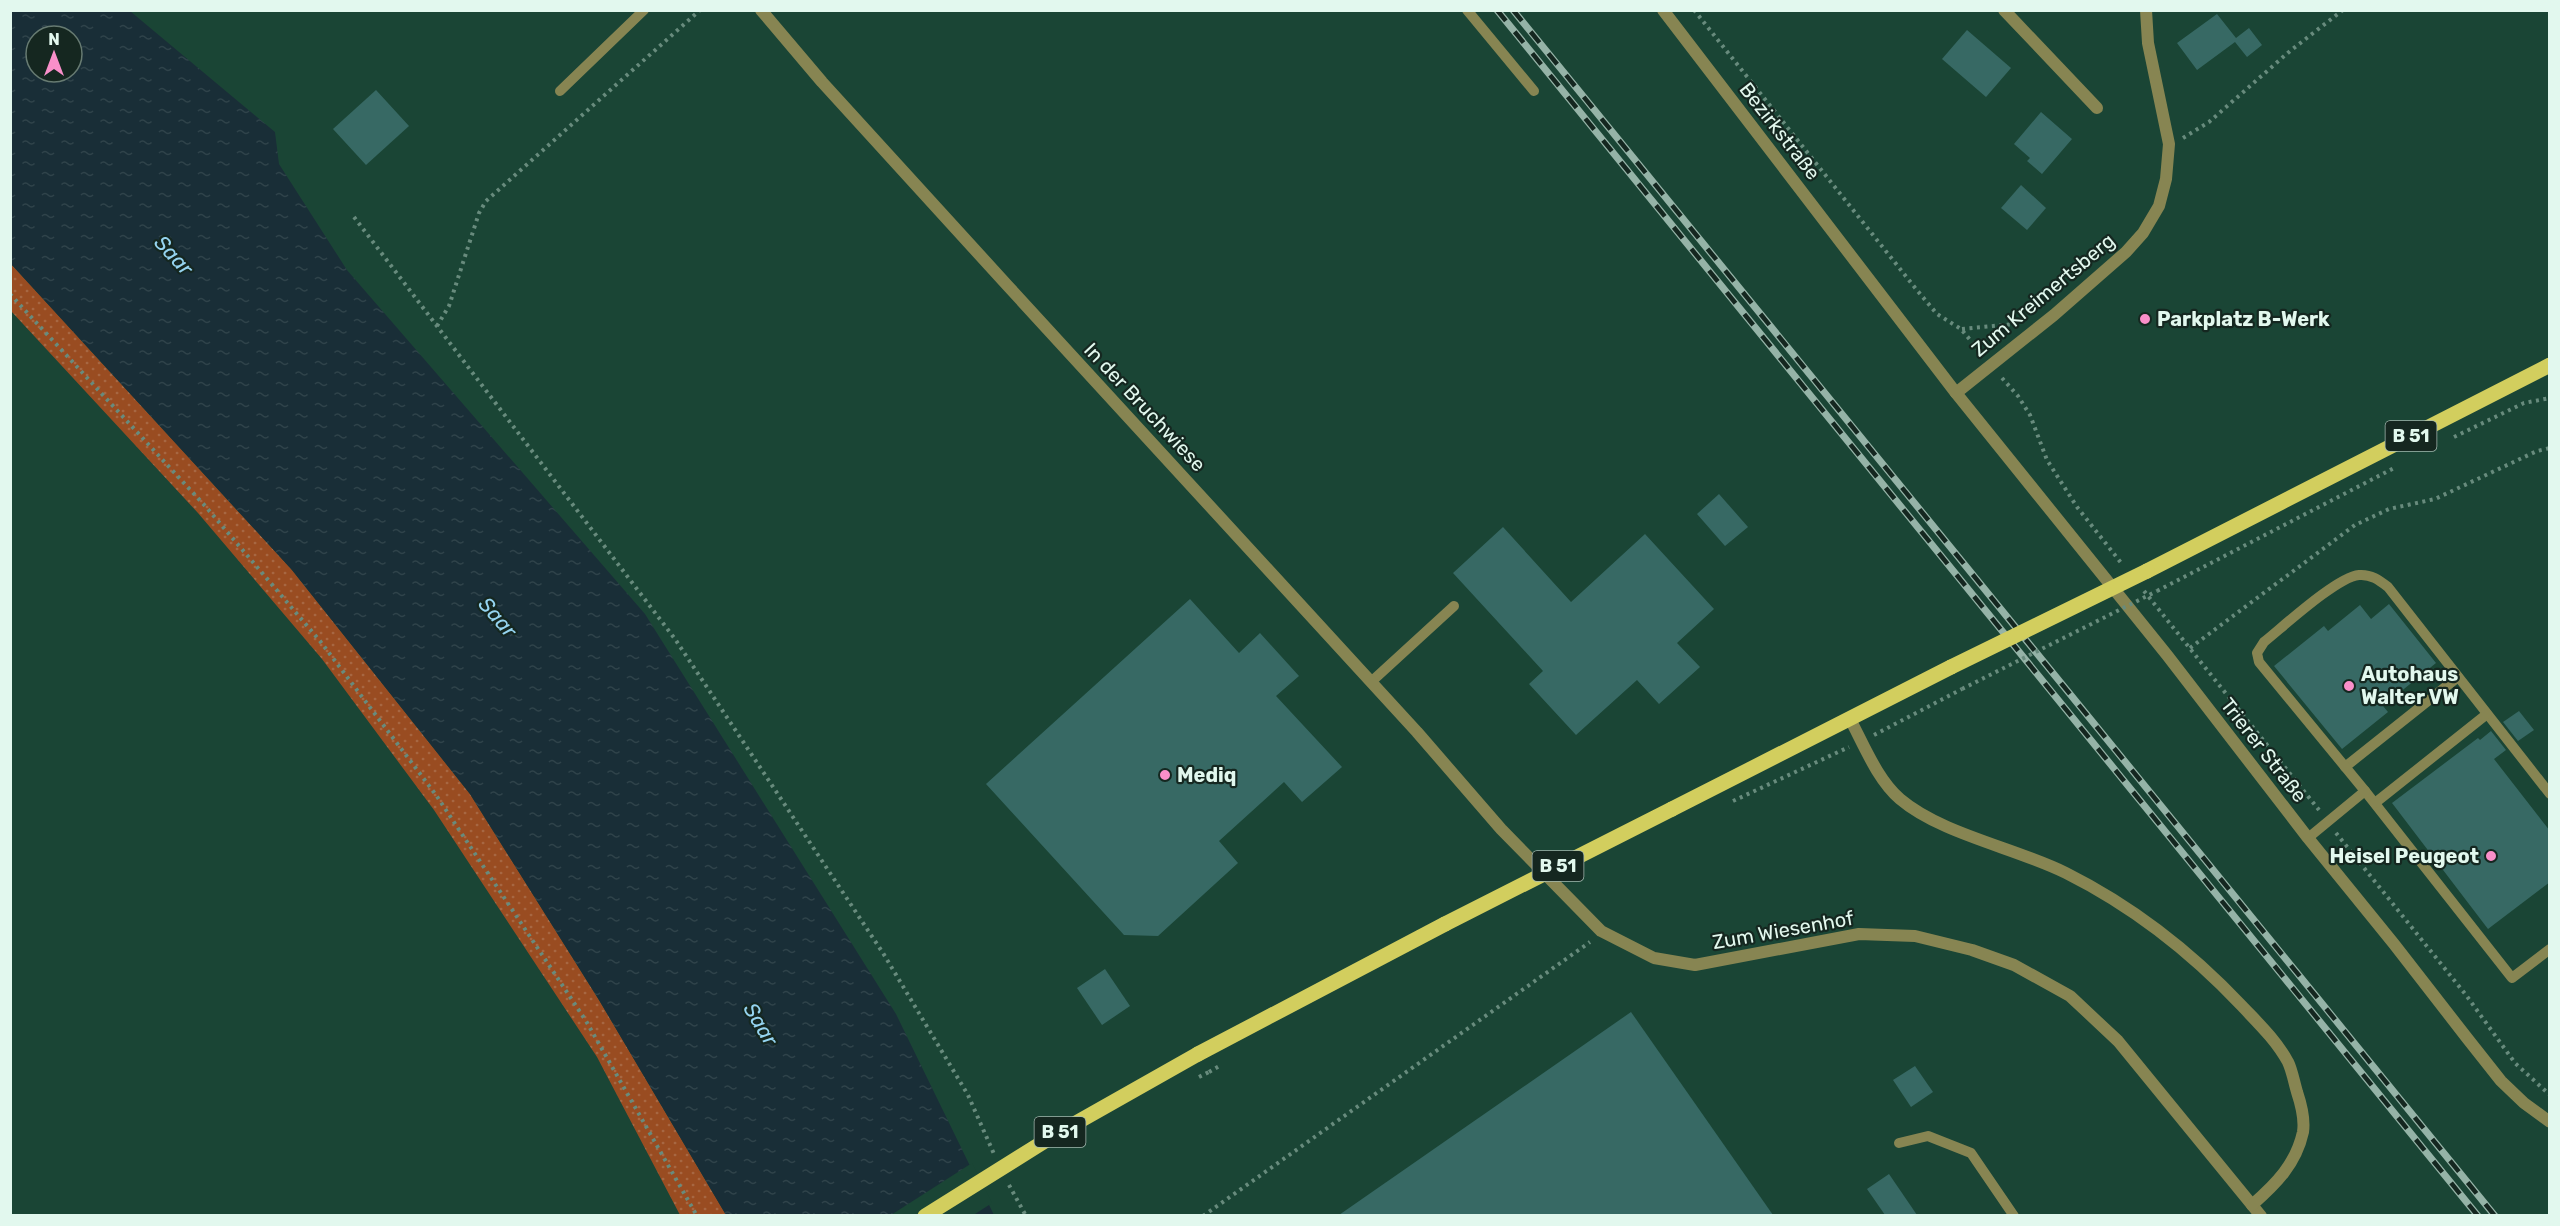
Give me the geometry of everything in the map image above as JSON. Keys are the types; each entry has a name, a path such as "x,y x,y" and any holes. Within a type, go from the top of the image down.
{"main road":[{"name":"B 51","path":"925,1215 1053,1136 1198,1054 1444,924 1951,667 2147,571 2550,364"}],"street":[{"name":"In der Bruchwiese","path":"761,10 838,100 1371,682 1501,829"},
{"name":"Bezirkstraße","path":"1663,10 1956,393"},
{"path":"2004,10 2097,108"},
{"name":"Zum Kreimertsberg","path":"1956,393 2091,284 2143,233 2159,206 2166,178 2169,144 2148,43 2146,10"},
{"name":"Trierer Straße","path":"1956,393 2172,662 2501,1081 2524,1103 2550,1122"},
{"path":"1850,719 1885,782 1900,799 1929,818 2064,872 2114,900 2158,930 2206,968 2266,1031 2288,1063 2302,1107 2303,1130 2293,1160 2279,1181 2252,1205"},
{"name":"Zum Wiesenhof","path":"1501,829 1601,932 1654,958 1695,965 1859,934 1915,936 1972,950 2014,965 2070,996 2118,1041 2261,1215"}],"lane":[{"path":"560,91 644,10"},
{"path":"1467,10 1534,91"},
{"path":"2550,794 2388,587 2377,578 2360,575 2343,580 2264,642 2257,653 2259,662 2375,803 2512,978 2550,949"},
{"path":"1371,682 1454,606"},
{"path":"2345,767 2458,677"},
{"path":"2375,803 2487,714"},
{"path":"2308,838 2365,791"},
{"path":"1899,1143 1928,1136 1971,1154 2014,1215"}],"path":[{"path":"437,326 449,306 478,213 486,201 700,10"},
{"path":"1694,10 1916,289 1937,314 1961,329 2018,396 2030,416 2047,460 2077,507 2126,569"},
{"path":"2169,144 2209,122 2290,51 2343,10"},
{"path":"354,217 675,639 883,953 968,1095 995,1155"},
{"path":"10,294 252,560 320,641 436,795 586,1021 697,1215"},
{"path":"1961,329 2020,323"},
{"path":"2453,438 2524,404 2550,398"},
{"path":"2172,662 2355,525 2390,509 2435,499 2538,451 2550,448"},
{"path":"1723,805 1862,741 2401,464"},
{"path":"2140,586 2466,995 2515,1063 2550,1095"},
{"path":"1203,1215 1588,944 1601,932"},
{"path":"1004,1176 1026,1215"}],"shaded area":[{"path":"11,264 292,570 470,794 599,1000 726,1215 680,1215 597,1057 434,810 322,659 198,513 11,311"}],"water":[{"name":"Saar","path":"10,11 130,11 275,132 279,164 347,270 645,614 896,1014 994,1215 726,1215 599,1000 470,794 292,570 11,264"}],"pier":[{"path":"972,1163 992,1203 972,1216 891,1215"}],"building":[{"path":"2217,14 2236,38 2249,28 2262,45 2247,57 2235,42 2197,70 2177,43"},
{"path":"1967,30 2011,68 1986,97 1942,59"},
{"path":"376,90 409,126 366,165 333,129"},
{"path":"2041,112 2072,139 2042,174 2027,161 2030,158 2014,144"},
{"path":"2021,185 2046,208 2027,230 2001,208"},
{"path":"1719,494 1748,527 1725,546 1697,514"},
{"path":"1503,527 1571,602 1645,534 1714,609 1677,643 1700,667 1659,704 1637,680 1576,735 1529,684 1543,671 1453,573"},
{"name":"Mediq","path":"1190,599 1239,653 1260,633 1299,676 1276,696 1342,767 1302,802 1284,782 1219,841 1238,863 1158,936 1124,935 986,784"},
{"name":"Autohaus Walter VW","path":"2389,604 2436,663 2383,706 2388,712 2342,749 2274,666 2324,626 2328,631 2360,605 2371,619"},
{"path":"2519,711 2534,730 2518,741 2503,722"},
{"name":"Heisel Peugeot","path":"2491,731 2506,750 2494,759 2550,831 2550,882 2488,929 2392,803 2478,738 2480,740"},
{"path":"1105,969 1130,1006 1102,1025 1077,988"},
{"path":"1631,1012 1773,1215 1339,1215"},
{"path":"1915,1066 1933,1092 1911,1107 1893,1080"},
{"path":"1889,1174 1917,1215 1885,1215 1867,1189"}],"railway":[{"path":"1497,10 2478,1216"},
{"path":"1513,10 2495,1216"}],"place":[{"name":"Parkplatz B-Werk","path":"2145,319"},
{"name":"Autohaus Walter VW","path":"2349,686"},
{"name":"Mediq","path":"1165,775"},
{"name":"Heisel Peugeot","path":"2491,856"}]}
